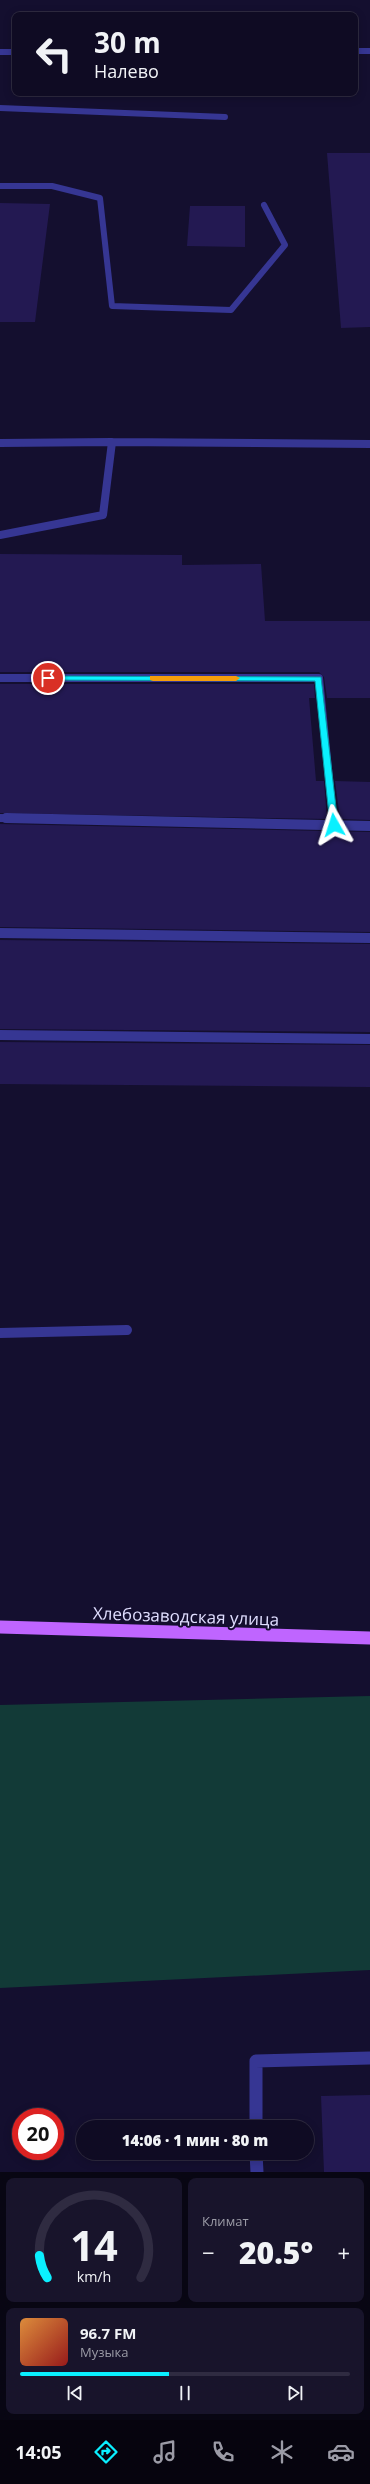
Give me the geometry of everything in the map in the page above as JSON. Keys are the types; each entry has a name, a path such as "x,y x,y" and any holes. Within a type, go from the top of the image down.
{"main road":[{"name":"Хлебозаводская улица","path":"0,1627 370,1638"}],"lane":[{"path":"358,51 370,51"},
{"path":"0,52 12,52"},
{"path":"0,108 225,117"},
{"path":"0,186 52,186 100,198 112,306 231,310 285,245 264,205"},
{"path":"0,443 112,442 370,444"},
{"path":"0,535 103,515 112,442"},
{"path":"0,678 319,678 334,825"},
{"path":"0,818 370,826"},
{"path":"0,933 370,938"},
{"path":"0,1035 370,1039"},
{"path":"0,1333 127,1330"},
{"path":"256,2120 256,2061 370,2058"},
{"path":"256,2160 257,2172"}],"green space":[{"path":"370,1696 370,1970 0,1988 0,1705"}],"building":[{"path":"327,153 370,153 370,327 341,328"},
{"path":"0,203 50,204 35,322 0,322"},
{"path":"190,206 245,206 245,247 187,246"},
{"path":"0,554 182,555 182,565 261,564 265,621 370,621 370,698 327,698 324,677 319,672 0,672"},
{"path":"0,684 314,684 315,698 309,698 316,781 324,781 327,819 0,813"},
{"path":"335,781 370,782 370,820 340,819"},
{"path":"0,824 370,832 370,932 0,927"},
{"path":"0,940 370,944 370,1032 0,1029"},
{"path":"0,1042 370,1045 370,1087 0,1084"},
{"path":"370,2095 370,2172 324,2172 321,2096"}],"slow traffic":[{"path":"153,678 236,678"}],"route":[{"path":"48,678 319,678 334,825"}]}
